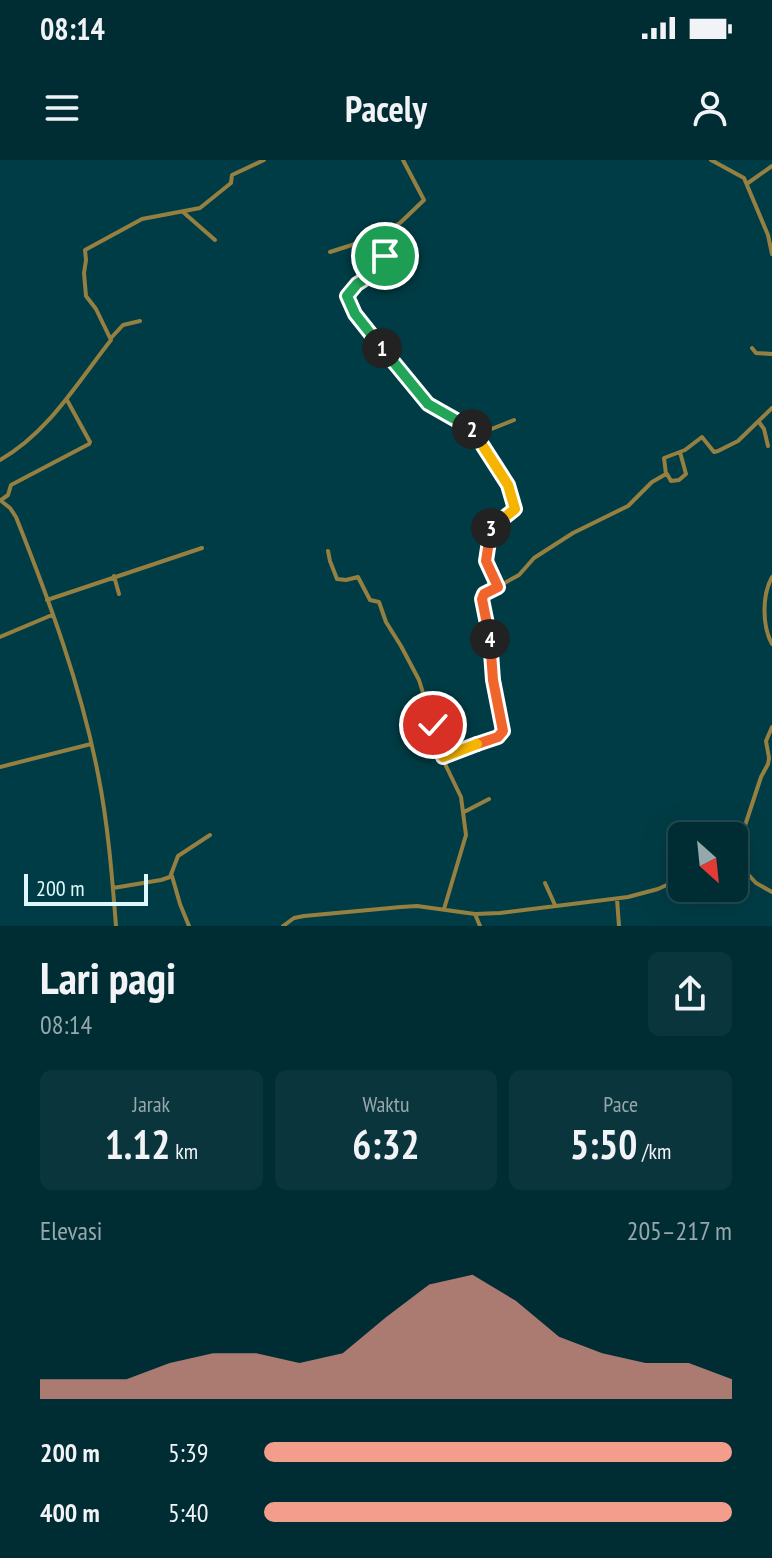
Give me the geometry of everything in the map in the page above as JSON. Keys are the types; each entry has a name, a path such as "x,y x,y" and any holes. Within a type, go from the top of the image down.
{"street":[{"path":"111,338 86,296 85,250 142,219 200,208 231,183 232,175 264,160"},
{"path":"330,252 380,236 408,217 424,200 403,160"},
{"path":"711,160 741,175 747,184 768,235 772,254"},
{"path":"747,184 772,166"},
{"path":"182,211 215,240"},
{"path":"380,236 385,266 357,284 347,298 365,328 428,404 469,427 509,488 515,509 491,529 486,561 498,587"},
{"path":"0,460 30,441 67,400 123,325 140,321"},
{"path":"752,348 756,353 772,354"},
{"path":"67,400 89,444 11,485 8,495 0,500 16,517 76,687 91,743 109,841 116,926"},
{"path":"680,452 686,474 679,480 671,481 666,474 664,458 680,452 702,437 716,452 738,441 772,408"},
{"path":"478,438 514,420"},
{"path":"759,422 768,446"},
{"path":"443,757 502,733 482,599 484,594 517,576 534,558 573,533 628,506 652,482 666,474"},
{"path":"47,600 202,548"},
{"path":"328,551 337,579 358,577 371,601 379,602 386,622 419,680 443,757 461,797 466,835 444,909"},
{"path":"114,576 119,594"},
{"path":"772,577 767,586 766,610 766,633 772,644"},
{"path":"0,637 52,615"},
{"path":"746,822 768,764 766,741 772,727"},
{"path":"0,767 91,743"},
{"path":"464,812 489,799"},
{"path":"189,926 172,876 173,867 178,856 210,835"},
{"path":"748,874 772,892"},
{"path":"113,888 172,876"},
{"path":"545,883 555,905"},
{"path":"283,926 299,917 401,907 475,914 500,913 617,899 643,894 668,884"},
{"path":"617,899 619,926"},
{"path":"475,914 480,926"}],"route":[{"path":"385,256 384,267 347,294 350,305 365,328 428,404 472,429 508,485 515,509 491,529 486,561 498,587 482,597 502,734 443,757 433,725"}]}
